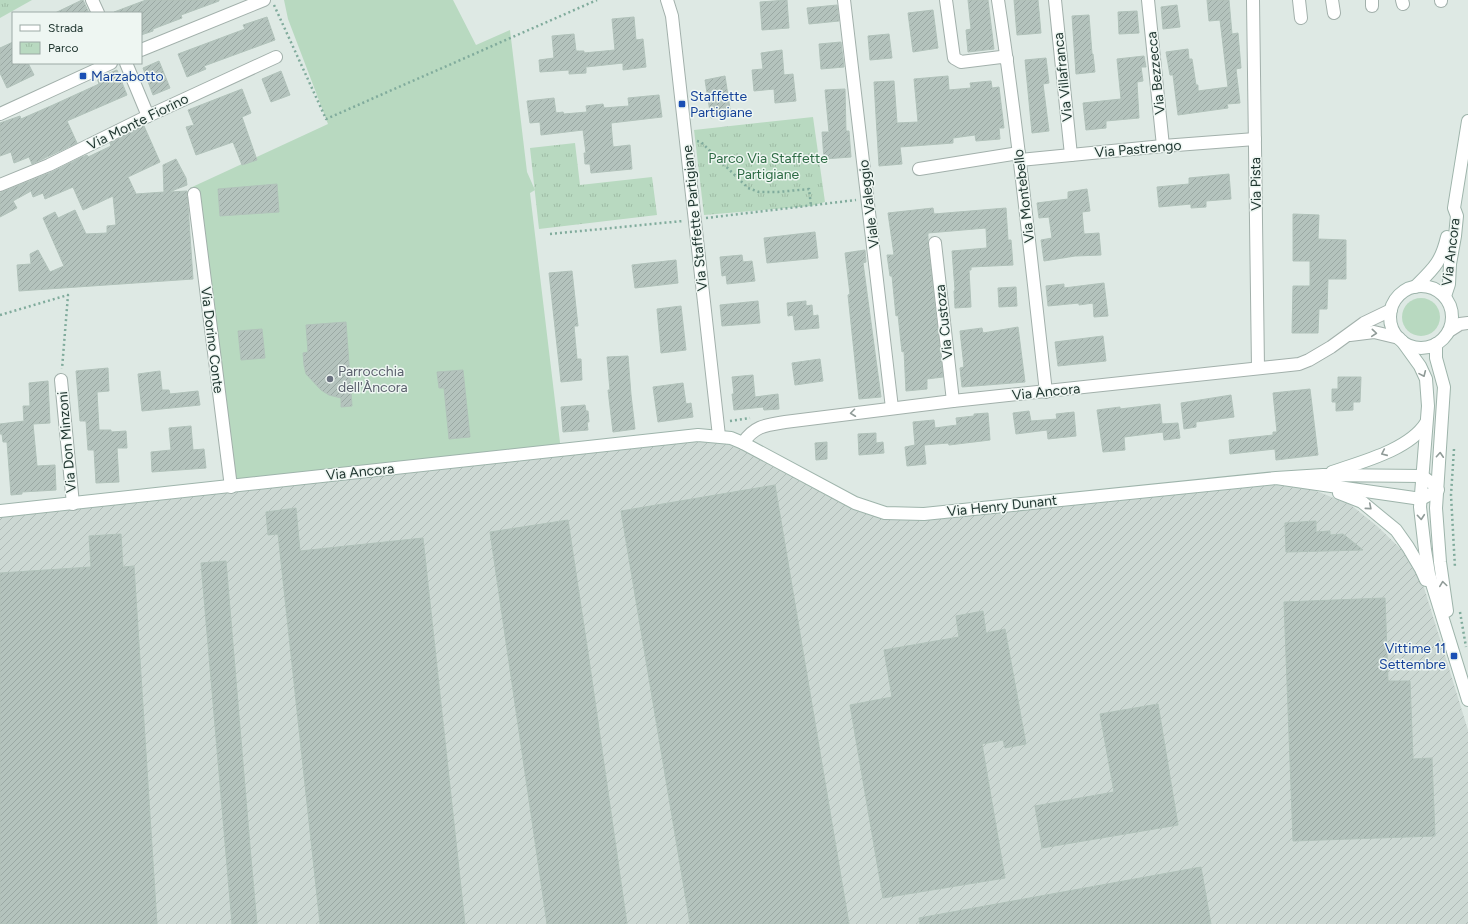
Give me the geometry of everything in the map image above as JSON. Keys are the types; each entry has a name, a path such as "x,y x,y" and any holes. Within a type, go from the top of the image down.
{"street":[{"path":"92,0 98,12"},
{"path":"142,50 264,0"},
{"name":"Via Staffette Partigiane","path":"667,0 672,16 719,436"},
{"name":"Viale Valeggio","path":"844,0 892,408"},
{"path":"946,0 954,58 961,62 1001,57 1007,59"},
{"name":"Via Montebello","path":"998,0 1007,59 1046,392"},
{"name":"Via Villafranca","path":"1055,0 1071,155"},
{"name":"Via Bezzecca","path":"1148,0 1163,146"},
{"name":"Via Pista","path":"1253,0 1258,368"},
{"path":"1299,0 1301,18"},
{"path":"1332,0 1334,13"},
{"name":"Via Monte Fiorino","path":"0,185 49,165 148,116 276,57"},
{"path":"0,114 109,64"},
{"path":"126,64 148,116"},
{"name":"Via Ancora","path":"0,511 698,435 731,438 743,443 748,435 762,426 952,401 1299,364 1309,360 1349,335 1364,323 1391,310 1401,293 1415,287 1435,267 1444,251 1450,213 1454,208 1468,121"},
{"name":"Via Pastrengo","path":"919,169 1019,157 1071,155 1255,139"},
{"name":"Via Dorino Conte","path":"194,194 231,487"},
{"name":"Via Ancora","path":"1444,296 1449,284 1450,264 1455,236 1457,216 1454,208"},
{"name":"Via Custoza","path":"934,243 952,401"},
{"name":"Via Ancora","path":"1415,287 1428,287 1437,290 1444,296 1451,309 1452,318 1449,331"},
{"path":"1391,310 1391,325 1420,366 1426,379 1428,406 1420,507 1425,550 1429,574 1468,698"},
{"path":"1454,653 1440,562 1436,508 1444,387 1436,358 1436,344 1446,336 1449,331 1460,324 1468,323"},
{"name":"Via Ancora","path":"1349,335 1374,332 1401,340 1415,347 1424,348 1436,344"},
{"name":"Via Don Minzoni","path":"61,380 73,504"},
{"path":"1322,480 1398,446 1419,433 1426,423"},
{"name":"Via Henry Dunant","path":"743,443 855,503 885,513 924,514 1276,478 1322,480"},
{"path":"1322,480 1422,476 1433,484 1438,490"},
{"path":"1322,480 1421,499 1438,490"},
{"path":"1322,480 1362,502 1396,530 1421,569 1454,653"}],"path":[{"path":"272,0 326,120 597,0"},
{"path":"686,136 701,142 748,188 759,192 809,189 811,206"},
{"path":"550,234 695,220 868,199"},
{"path":"0,315 68,294 61,380"},
{"path":"1454,448 1451,495 1455,572"},
{"path":"1459,609 1467,652"}],"shaded area":[{"path":"690,437 725,443 769,460 905,518 1275,485 1314,490 1351,505 1377,526 1405,553 1422,581 1468,730 1468,924 0,924 0,513"}],"green space":[{"path":"0,0 32,0 0,18"},
{"path":"284,0 453,0 476,45 510,30 527,172 535,190 530,193 561,451 231,489 190,188 328,124 288,19"},
{"name":"Parco Via Staffette Partigiane","path":"813,117 825,202 811,206 704,215 694,130"},
{"path":"575,143 580,185 652,177 657,215 539,229 530,148"},
{"path":"1417,298 1425,298 1432,301 1437,306 1440,317 1437,328 1432,333 1425,336 1417,336 1410,333 1405,328 1402,321 1402,313 1405,306 1410,301"}],"building":[{"path":"83,0 89,12 57,12"},
{"path":"146,0 219,0 181,15 182,18 142,35 142,12 114,12"},
{"path":"787,0 789,28 762,30 760,2"},
{"path":"968,0 988,0 994,49 968,52 966,30 971,29"},
{"path":"1014,0 1038,0 1041,33 1017,35"},
{"path":"1207,0 1229,0 1232,34 1238,33 1241,68 1236,69 1240,103 1227,104 1228,108 1178,115 1173,75 1170,75 1166,52 1188,49 1189,59 1192,59 1198,91 1228,87 1220,20 1209,21"},
{"path":"837,5 839,21 809,24 807,8"},
{"path":"1177,5 1180,27 1163,29 1161,7"},
{"path":"933,10 938,48 913,52 908,13"},
{"path":"1137,11 1139,33 1119,34 1118,12"},
{"path":"1089,15 1095,72 1076,74 1072,16"},
{"path":"267,17 275,40 204,66 206,69 187,77 178,54 245,29 243,25"},
{"path":"634,17 636,40 643,39 646,67 623,70 623,63 586,67 586,73 569,74 569,70 540,72 539,60 554,58 552,36 574,34 576,51 584,51 584,53 615,50 612,19"},
{"path":"889,34 892,58 870,60 868,36"},
{"path":"12,42 12,64 28,64 34,75 7,88 0,73 0,48"},
{"path":"841,42 844,67 821,69 819,44"},
{"path":"782,50 784,75 793,74 796,101 775,103 774,89 754,91 752,70 763,69 761,53"},
{"path":"1144,56 1146,67 1141,67 1143,81 1137,82 1139,118 1106,121 1106,128 1086,130 1083,103 1121,99 1117,59"},
{"path":"1046,58 1049,83 1043,84 1049,131 1032,133 1025,60"},
{"path":"159,61 170,88 153,95 143,68"},
{"path":"117,70 127,95 67,121 77,143 32,164 29,157 14,163 11,152 0,156 0,123 20,116 21,119 53,105 99,84 97,78"},
{"path":"281,71 290,95 271,102 262,79"},
{"path":"725,76 731,115 711,118 705,80"},
{"path":"948,76 949,90 971,88 970,83 991,81 992,88 999,87 1004,128 999,128 1000,139 976,141 975,135 953,138 953,143 900,147 902,164 879,166 874,82 894,81 897,123 918,122 914,79"},
{"path":"242,89 251,113 242,117 257,160 242,165 233,142 196,155 186,127 194,125 188,110"},
{"path":"845,89 846,131 849,131 851,157 824,159 822,132 829,132 825,90"},
{"path":"659,95 662,117 611,123 613,147 630,145 632,169 591,173 590,164 585,164 584,153 586,153 583,130 541,135 540,122 530,123 527,101 554,98 556,113 563,112 564,114 587,112 586,106 603,104 604,108 629,106 628,98"},
{"path":"144,126 160,162 128,177 136,194 164,192 163,165 176,159 186,178 187,185 169,192 187,191 193,279 19,291 17,265 31,264 30,254 38,250 50,272 64,266 43,218 55,212 58,218 75,210 86,234 107,233 107,226 116,225 113,196 83,210 73,187 45,199 43,193 33,197 31,191 13,201 17,208 0,217 0,193 52,172 82,157 87,155 88,157 111,146 110,143"},
{"path":"1229,174 1231,199 1206,201 1206,207 1191,208 1191,204 1159,207 1157,187 1189,184 1189,178"},
{"path":"277,184 279,212 220,216 218,189"},
{"path":"1087,189 1090,211 1082,212 1084,234 1099,233 1101,255 1075,256 1044,261 1041,240 1052,238 1049,217 1039,218 1037,203 1068,199 1068,192"},
{"path":"933,208 934,214 1006,208 1008,240 1011,240 1013,265 971,267 971,270 969,270 971,307 955,308 952,251 987,248 986,228 928,233 943,377 927,379 927,389 906,391 904,351 902,352 898,315 896,316 892,276 890,276 887,255 894,255 888,213"},
{"path":"1293,214 1319,215 1318,239 1346,240 1346,279 1328,279 1327,309 1319,309 1318,333 1292,333 1293,286 1310,286 1310,261 1293,261"},
{"path":"815,232 818,258 767,263 764,238"},
{"path":"865,250 866,262 863,263 881,397 859,399 845,253"},
{"path":"742,255 743,262 752,261 755,281 727,284 726,275 722,276 720,257"},
{"path":"676,260 678,283 635,288 632,265"},
{"path":"572,271 578,326 574,326 577,359 581,359 582,380 561,382 549,273"},
{"path":"1104,283 1108,316 1094,317 1093,303 1048,306 1046,286 1064,284 1064,288"},
{"path":"1016,287 1017,306 999,307 998,288"},
{"path":"758,301 760,323 722,326 720,305"},
{"path":"806,301 806,306 812,305 813,316 818,315 819,328 795,330 793,315 788,316 787,303"},
{"path":"681,306 686,350 661,353 657,309"},
{"name":"Parrocchia dell'Àncora","path":"346,322 352,406 341,407 341,398 329,395 321,390 306,374 303,353 308,352 306,325"},
{"path":"1018,327 1025,382 962,387 960,368 964,367 960,331 982,328 983,333"},
{"path":"262,329 265,358 241,360 238,331"},
{"path":"1103,336 1106,361 1058,366 1055,342"},
{"path":"628,356 635,429 613,432 608,390 610,390 607,357"},
{"path":"820,359 823,381 795,385 792,363"},
{"path":"108,368 109,391 97,392 99,430 111,430 111,432 126,431 127,448 117,448 119,482 96,483 94,450 88,450 86,421 80,421 76,371"},
{"path":"463,370 470,437 449,439 444,388 439,388 437,372"},
{"path":"160,371 162,390 169,390 170,394 198,391 200,405 142,411 138,374"},
{"path":"753,375 755,397 778,394 779,409 764,410 763,407 734,410 732,377"},
{"path":"1338,377 1361,377 1360,402 1353,402 1353,410 1336,411 1336,402 1332,402 1332,389 1338,389"},
{"path":"48,381 50,423 33,424 37,466 55,465 56,490 22,492 22,494 11,495 7,442 3,442 2,434 0,434 0,424 24,421 23,406 30,406 29,383"},
{"path":"683,383 686,404 691,403 693,417 658,422 653,387"},
{"path":"1310,389 1318,455 1276,460 1275,449 1230,454 1229,440 1273,435 1273,432 1277,432 1273,393"},
{"path":"1231,395 1234,417 1196,422 1196,427 1184,429 1181,403"},
{"path":"1160,404 1162,424 1178,423 1180,438 1164,440 1163,432 1124,437 1125,450 1103,452 1097,410"},
{"path":"585,405 586,411 588,411 588,430 563,432 561,407"},
{"path":"1029,411 1031,421 1057,419 1056,414 1074,412 1076,436 1048,439 1047,430 1016,434 1013,413"},
{"path":"988,413 990,440 949,445 948,443 924,445 926,464 907,466 905,447 915,445 913,422 934,420 935,428 957,425 956,418"},
{"path":"191,426 193,450 204,449 206,468 152,472 151,452 171,450 169,428"},
{"path":"876,433 876,443 883,442 884,453 859,455 858,434"},
{"path":"827,442 827,459 816,460 815,443"},
{"path":"775,485 849,924 690,924 621,511"},
{"path":"296,508 300,551 423,538 465,924 320,924 278,534 268,535 266,512"},
{"path":"568,520 627,924 547,924 490,532"},
{"path":"1316,521 1316,532 1330,531 1330,535 1343,534 1363,550 1286,552 1285,523"},
{"path":"121,534 123,567 134,566 157,924 0,924 0,573 91,567 89,536"},
{"path":"226,561 257,924 232,924 201,563"},
{"path":"1385,598 1388,681 1410,681 1413,759 1432,758 1435,836 1293,841 1284,602"},
{"path":"983,611 986,633 1005,629 1026,744 1005,748 1003,740 982,744 1005,878 883,898 850,705 892,697 884,650 959,637 956,616"},
{"path":"1158,704 1178,825 1042,848 1035,806 1114,792 1100,714"},
{"path":"1201,867 1211,924 920,924 919,918"}],"place":[{"name":"Marzabotto","path":"83,76"},
{"name":"Staffette Partigiane","path":"682,104"},
{"name":"Parrocchia dell'Àncora","path":"330,379"},
{"name":"Vittime 11 Settembre","path":"1454,656"}]}
